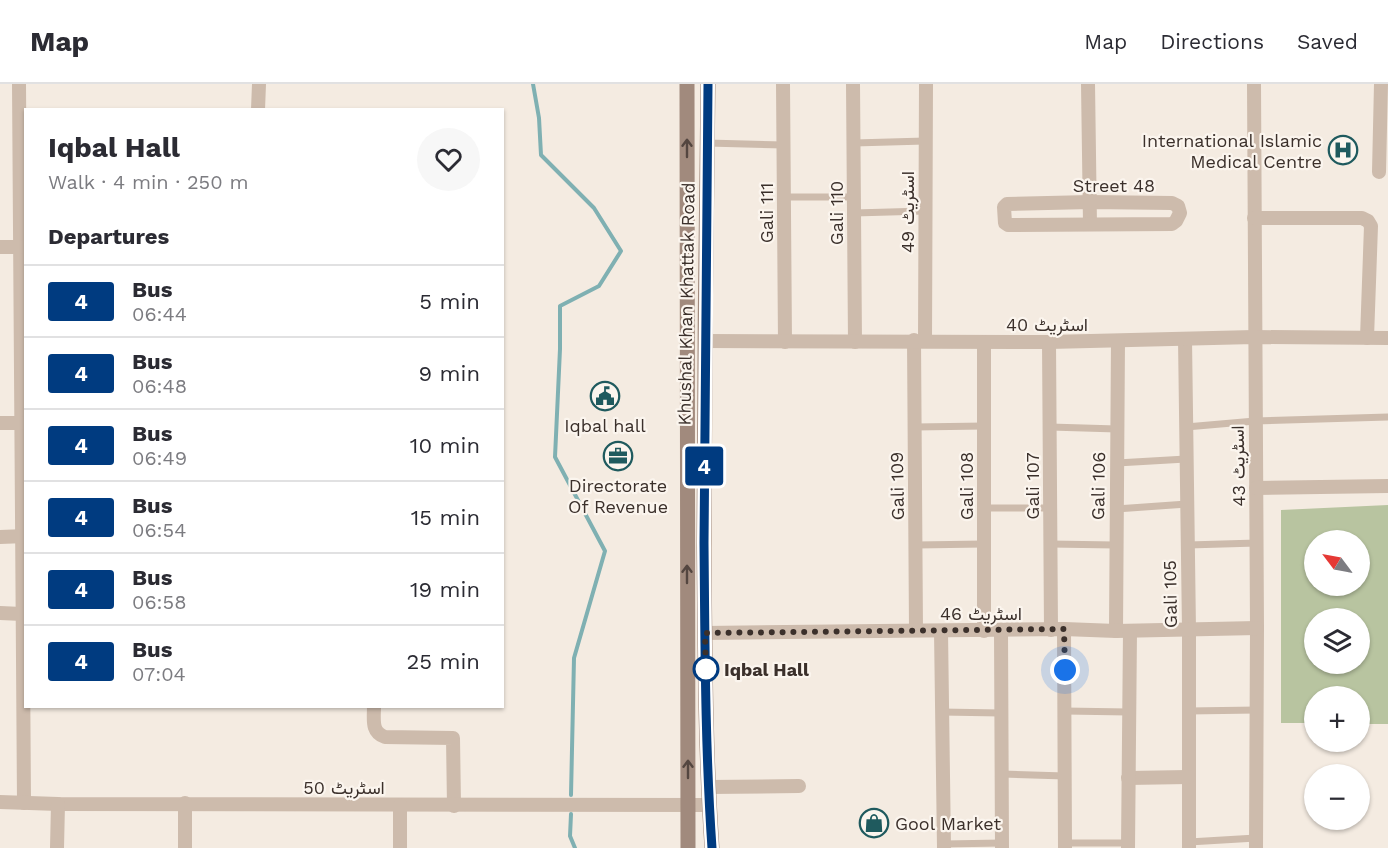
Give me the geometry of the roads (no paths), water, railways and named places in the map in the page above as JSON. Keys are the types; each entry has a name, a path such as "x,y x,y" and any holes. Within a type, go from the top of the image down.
{"street":[{"path":"19,84 23,343 21,423 24,536 22,614 24,803"},
{"path":"258,108 259,84"},
{"path":"674,84 687,106"},
{"name":"Khushal Khan Khattak Road","path":"687,84 688,848"},
{"name":"Khushal Khan Khattak Road","path":"708,84 704,431 705,633 712,848"},
{"name":"Gali 111","path":"783,84 785,342"},
{"name":"Gali 110","path":"853,84 855,342"},
{"name":"اسٹریٹ 49","path":"920,341 925,211 926,84"},
{"path":"1088,84 1090,224"},
{"name":"اسٹریٹ 43","path":"1254,84 1256,843"},
{"path":"1379,172 1384,138 1381,84"},
{"name":"Street 48","path":"1090,202 1172,203 1178,206 1180,213 1172,224 1008,225 1005,223 1004,205 1090,202"},
{"path":"1254,218 1362,218 1368,221 1371,226 1367,338"},
{"path":"0,247 20,247"},
{"name":"اسٹریٹ 40","path":"705,341 1049,342 1254,337 1388,338"},
{"name":"Gali 105","path":"1185,339 1189,845"},
{"name":"Gali 109","path":"916,630 915,427 920,341"},
{"name":"Gali 106","path":"1118,341 1115,545 1128,712 1128,846"},
{"name":"Gali 108","path":"984,342 984,631"},
{"name":"Gali 107","path":"1049,342 1050,544 1058,630"},
{"path":"0,423 21,423"},
{"path":"687,432 704,431"},
{"path":"1256,488 1388,486"},
{"path":"0,537 24,536"},
{"path":"0,613 22,614"},
{"name":"اسٹریٹ 46","path":"705,633 1257,628"},
{"path":"1058,630 1065,711 1065,845"},
{"path":"941,631 944,846"},
{"path":"1001,631 1002,845"},
{"path":"374,708 374,728 379,735 453,738 454,806"},
{"path":"1128,778 1188,777"},
{"path":"709,787 799,786"},
{"name":"اسٹریٹ 50","path":"0,802 454,806 709,805"},
{"path":"185,803 185,848"},
{"path":"57,848 58,804"},
{"path":"400,805 400,848"}],"lane":[{"path":"854,142 926,141"},
{"path":"707,143 784,145"},
{"path":"784,197 854,196"},
{"path":"854,213 925,211"},
{"path":"1186,427 1255,421 1388,417"},
{"path":"915,427 984,426"},
{"path":"1050,427 1117,429"},
{"path":"1116,463 1186,459"},
{"path":"1116,509 1187,504"},
{"path":"984,508 1050,508"},
{"path":"1188,544 1257,543"},
{"path":"916,545 984,544"},
{"path":"1050,544 1115,545"},
{"path":"1188,711 1257,710"},
{"path":"1065,711 1128,712"},
{"path":"941,712 1002,713"},
{"path":"1002,774 1065,776"},
{"path":"1189,845 1256,843"},
{"path":"944,846 1002,845"},
{"path":"1065,845 1128,846"}],"waterway":[{"path":"533,84 539,118 541,155 594,208 621,251 599,286 560,306 555,457 605,551 574,658 571,795"},
{"path":"571,814 570,836 575,848"}],"place":[{"name":"International Islamic Medical Centre","path":"1343,150"},
{"name":"Iqbal hall","path":"605,396"},
{"name":"Directorate Of Revenue","path":"618,456"},
{"name":"Iqbal Hall","path":"706,669"},
{"name":"Gool Market","path":"874,823"}]}
